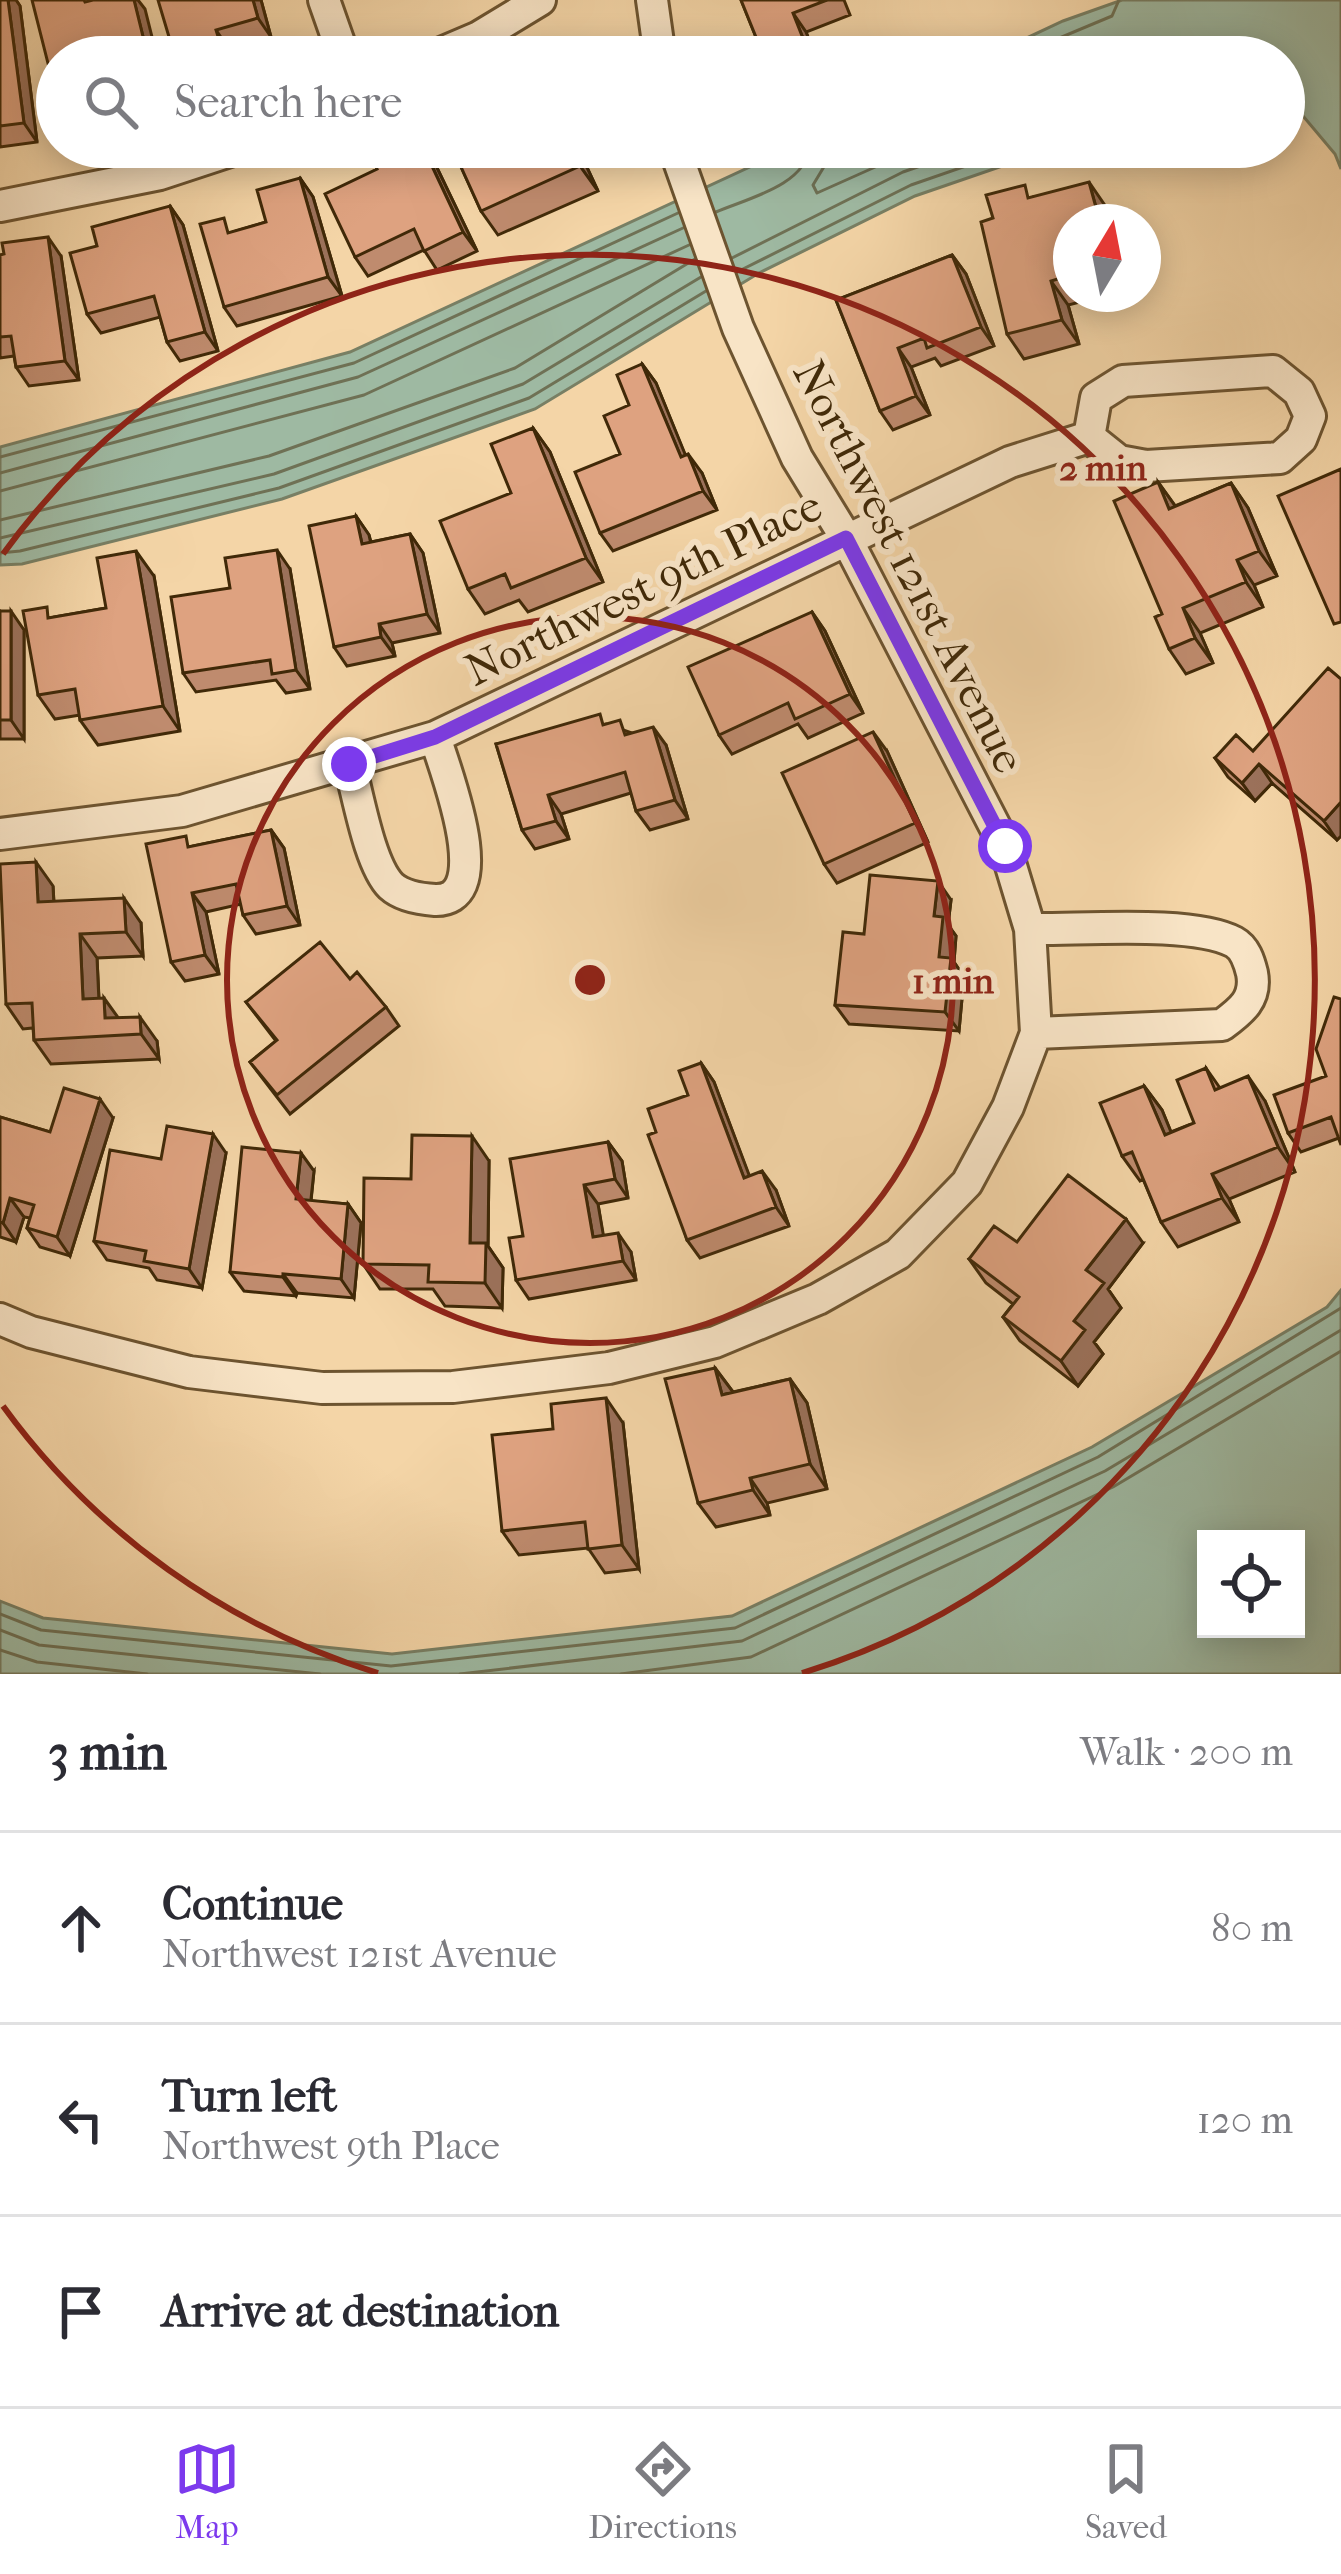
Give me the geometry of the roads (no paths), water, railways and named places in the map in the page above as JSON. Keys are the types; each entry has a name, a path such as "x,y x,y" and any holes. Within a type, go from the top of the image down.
{"street":[{"path":"324,0 337,36"},
{"path":"480,36 540,0"},
{"path":"652,0 657,36"},
{"path":"0,206 178,168"},
{"name":"Northwest 121st Avenue","path":"680,168 738,328 796,458 846,538 1005,846 1030,929 1036,1033"},
{"path":"1273,370 1299,392 1310,416 1301,439 1280,458 1146,466 1119,461 1089,436 1096,398 1124,381 1273,370"},
{"name":"Northwest 9th Place","path":"0,834 182,811 435,737 1010,462 1089,436"},
{"name":"Northwest 9th Place","path":"349,764 375,855 392,887 407,895 442,900 458,888 466,861 463,830 435,737"},
{"path":"0,1319 31,1332 189,1372 322,1388 452,1387 609,1368 715,1342 818,1299 898,1254 967,1183 1008,1107 1036,1033 1222,1025 1245,1008 1255,986 1250,962 1239,944 1206,932 1030,929"}],"water":[{"path":"1122,0 1341,0 1341,169 1335,154 1305,118 1305,36 1031,36"},
{"path":"748,168 997,168 915,196 759,273 535,409 282,499 22,564 0,565 0,447 350,352"},
{"path":"1341,1290 1341,1674 0,1674 0,1601 43,1618 392,1654 732,1616 1092,1447 1327,1307"}]}
